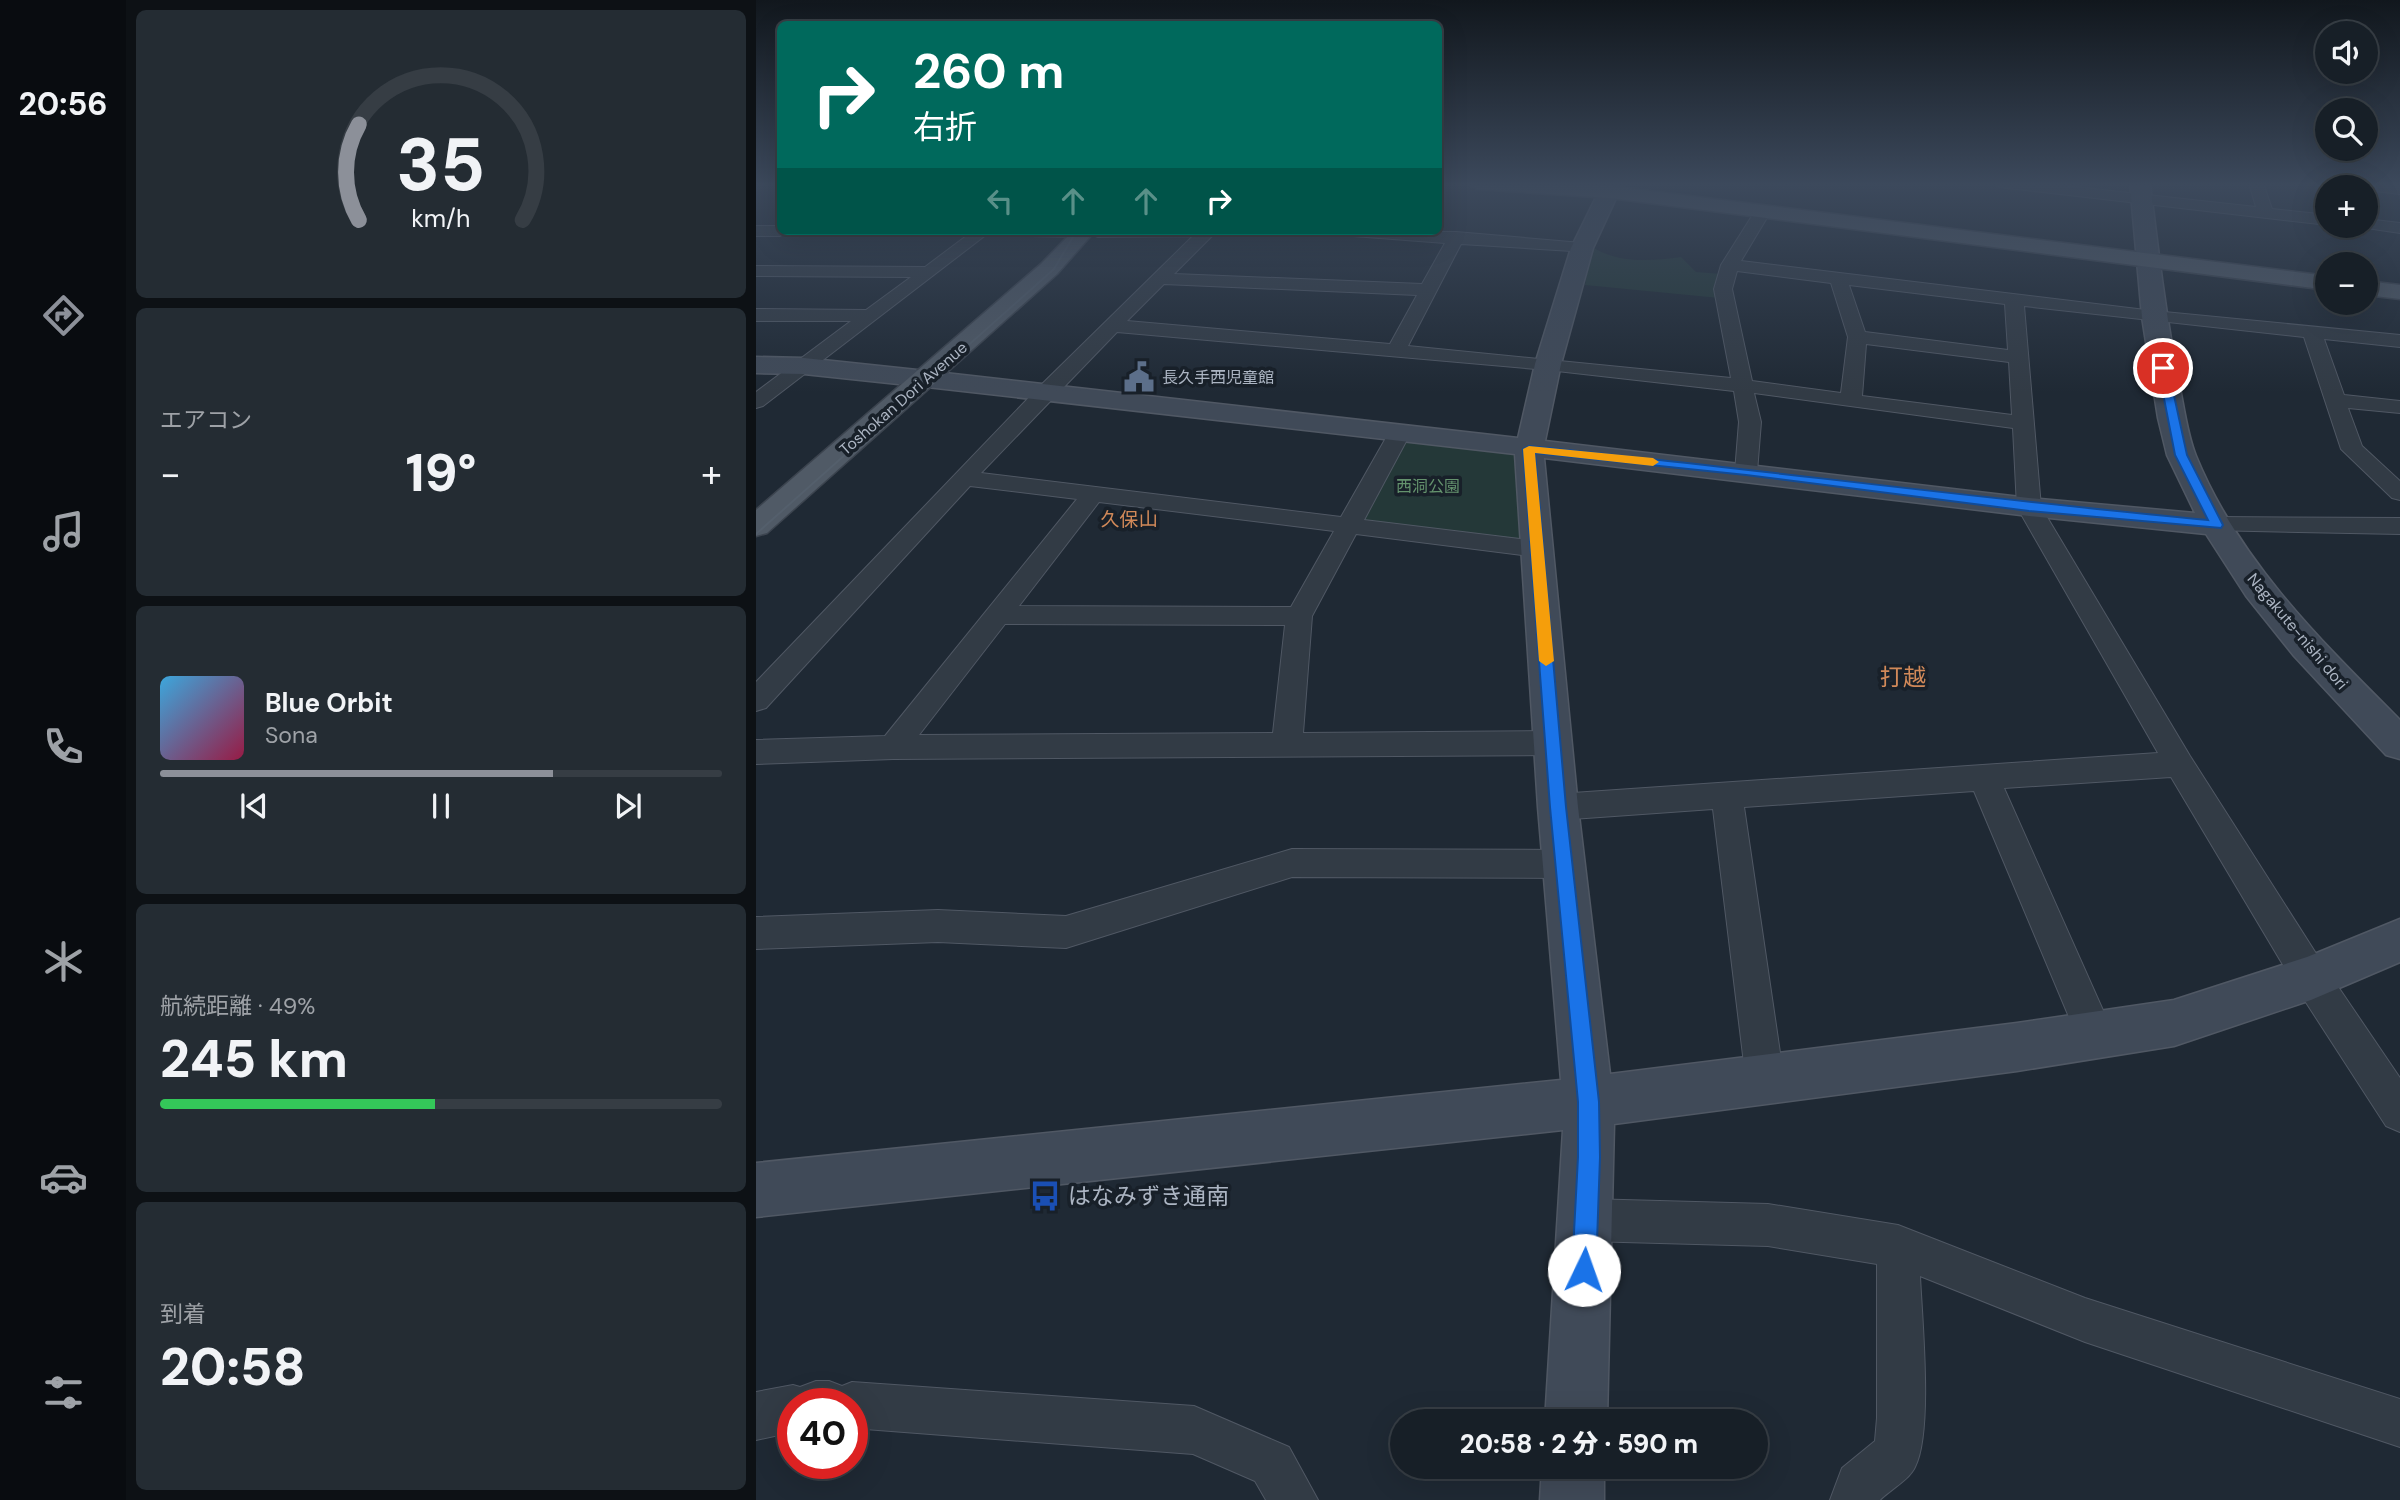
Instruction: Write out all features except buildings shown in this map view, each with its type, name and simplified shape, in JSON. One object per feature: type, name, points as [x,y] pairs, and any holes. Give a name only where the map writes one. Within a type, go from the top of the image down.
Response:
[{"type":"main road","name":"Toshokan Dori Avenue","points":[[756,526],[924,380],[1064,253]]},
{"type":"main road","name":"Toshokan Dori Avenue","points":[[1049,269],[1062,263],[1073,253]]},
{"type":"main road","points":[[2114,253],[2315,273]]},
{"type":"main road","points":[[2117,253],[2315,281]]},
{"type":"main road","points":[[2378,280],[2400,283]]},
{"type":"main road","points":[[2378,289],[2400,292]]},
{"type":"street","points":[[756,402],[952,253]]},
{"type":"street","points":[[756,700],[1045,392],[1186,253]]},
{"type":"street","points":[[1396,351],[1448,253]]},
{"type":"street","points":[[1577,1409],[1587,1220],[1588,1102],[1558,807],[1529,449],[1548,364],[1581,253]]},
{"type":"street","points":[[1737,253],[1730,265],[1723,289],[1750,422],[1746,472]]},
{"type":"street","name":"Nagakute-nishi dori","points":[[2147,253],[2154,317],[2181,455],[2216,525],[2258,588],[2306,647],[2400,744]]},
{"type":"street","points":[[1730,265],[2154,317],[2400,341]]},
{"type":"street","points":[[756,271],[925,272]]},
{"type":"street","points":[[1838,277],[1857,337],[1851,400]]},
{"type":"street","points":[[1161,279],[1428,290]]},
{"type":"street","points":[[2014,300],[2016,357],[2029,507],[2179,764],[2311,978],[2400,1112]]},
{"type":"street","points":[[756,315],[870,316]]},
{"type":"street","points":[[1115,326],[1548,364],[1744,386],[2021,423]]},
{"type":"street","points":[[2312,332],[2352,449],[2400,492]]},
{"type":"street","points":[[1857,337],[2016,357]]},
{"type":"street","points":[[756,365],[804,366],[1045,392],[2029,507],[2216,525],[2400,526]]},
{"type":"street","points":[[2336,400],[2400,407]]},
{"type":"street","points":[[1287,745],[1298,616],[1399,434]]},
{"type":"street","points":[[964,478],[1537,549]]},
{"type":"street","points":[[893,747],[1093,495]]},
{"type":"street","points":[[998,615],[1298,616]]},
{"type":"street","points":[[756,752],[893,747],[1553,743]]},
{"type":"street","points":[[1558,807],[2179,764]]},
{"type":"street","points":[[1984,778],[2095,1035]]},
{"type":"street","points":[[1727,795],[1765,1080]]},
{"type":"street","points":[[756,933],[938,926],[1066,932],[1292,863],[1565,864]]},
{"type":"street","points":[[756,1190],[1588,1102],[2174,1023],[2311,978],[2400,940]]},
{"type":"street","points":[[1587,1220],[1768,1225],[1898,1245],[2085,1320],[2400,1423]]},
{"type":"street","points":[[1855,1500],[1860,1485],[1897,1452],[1901,1418],[1898,1245]]},
{"type":"street","points":[[868,1406],[1194,1430],[1272,1464],[1293,1500]]},
{"type":"street","points":[[756,1416],[777,1411]]},
{"type":"street","points":[[1572,1500],[1573,1479]]},
{"type":"green space","points":[[1591,253],[1606,253],[1624,259],[1681,257],[1696,272],[1722,274],[1719,298],[1585,285]]},
{"type":"green space","name":"西洞公園","points":[[1400,438],[1521,453],[1529,543],[1356,524]]},
{"type":"tram line","points":[[756,534],[1054,269],[1064,253]]},
{"type":"slow traffic","points":[[1546,661],[1529,449],[1653,462]]},
{"type":"place","name":"長久手西児童館","points":[[1139,377]]},
{"type":"place","name":"はなみずき通南","points":[[1045,1196]]},
{"type":"district","name":"久保山","points":[[1129,519]]},
{"type":"district","name":"打越","points":[[1903,677]]},
{"type":"route","points":[[1584,1270],[1589,1157],[1588,1102],[1558,807],[1529,449],[1746,472],[2029,507],[2216,525],[2181,455],[2163,368]]}]
